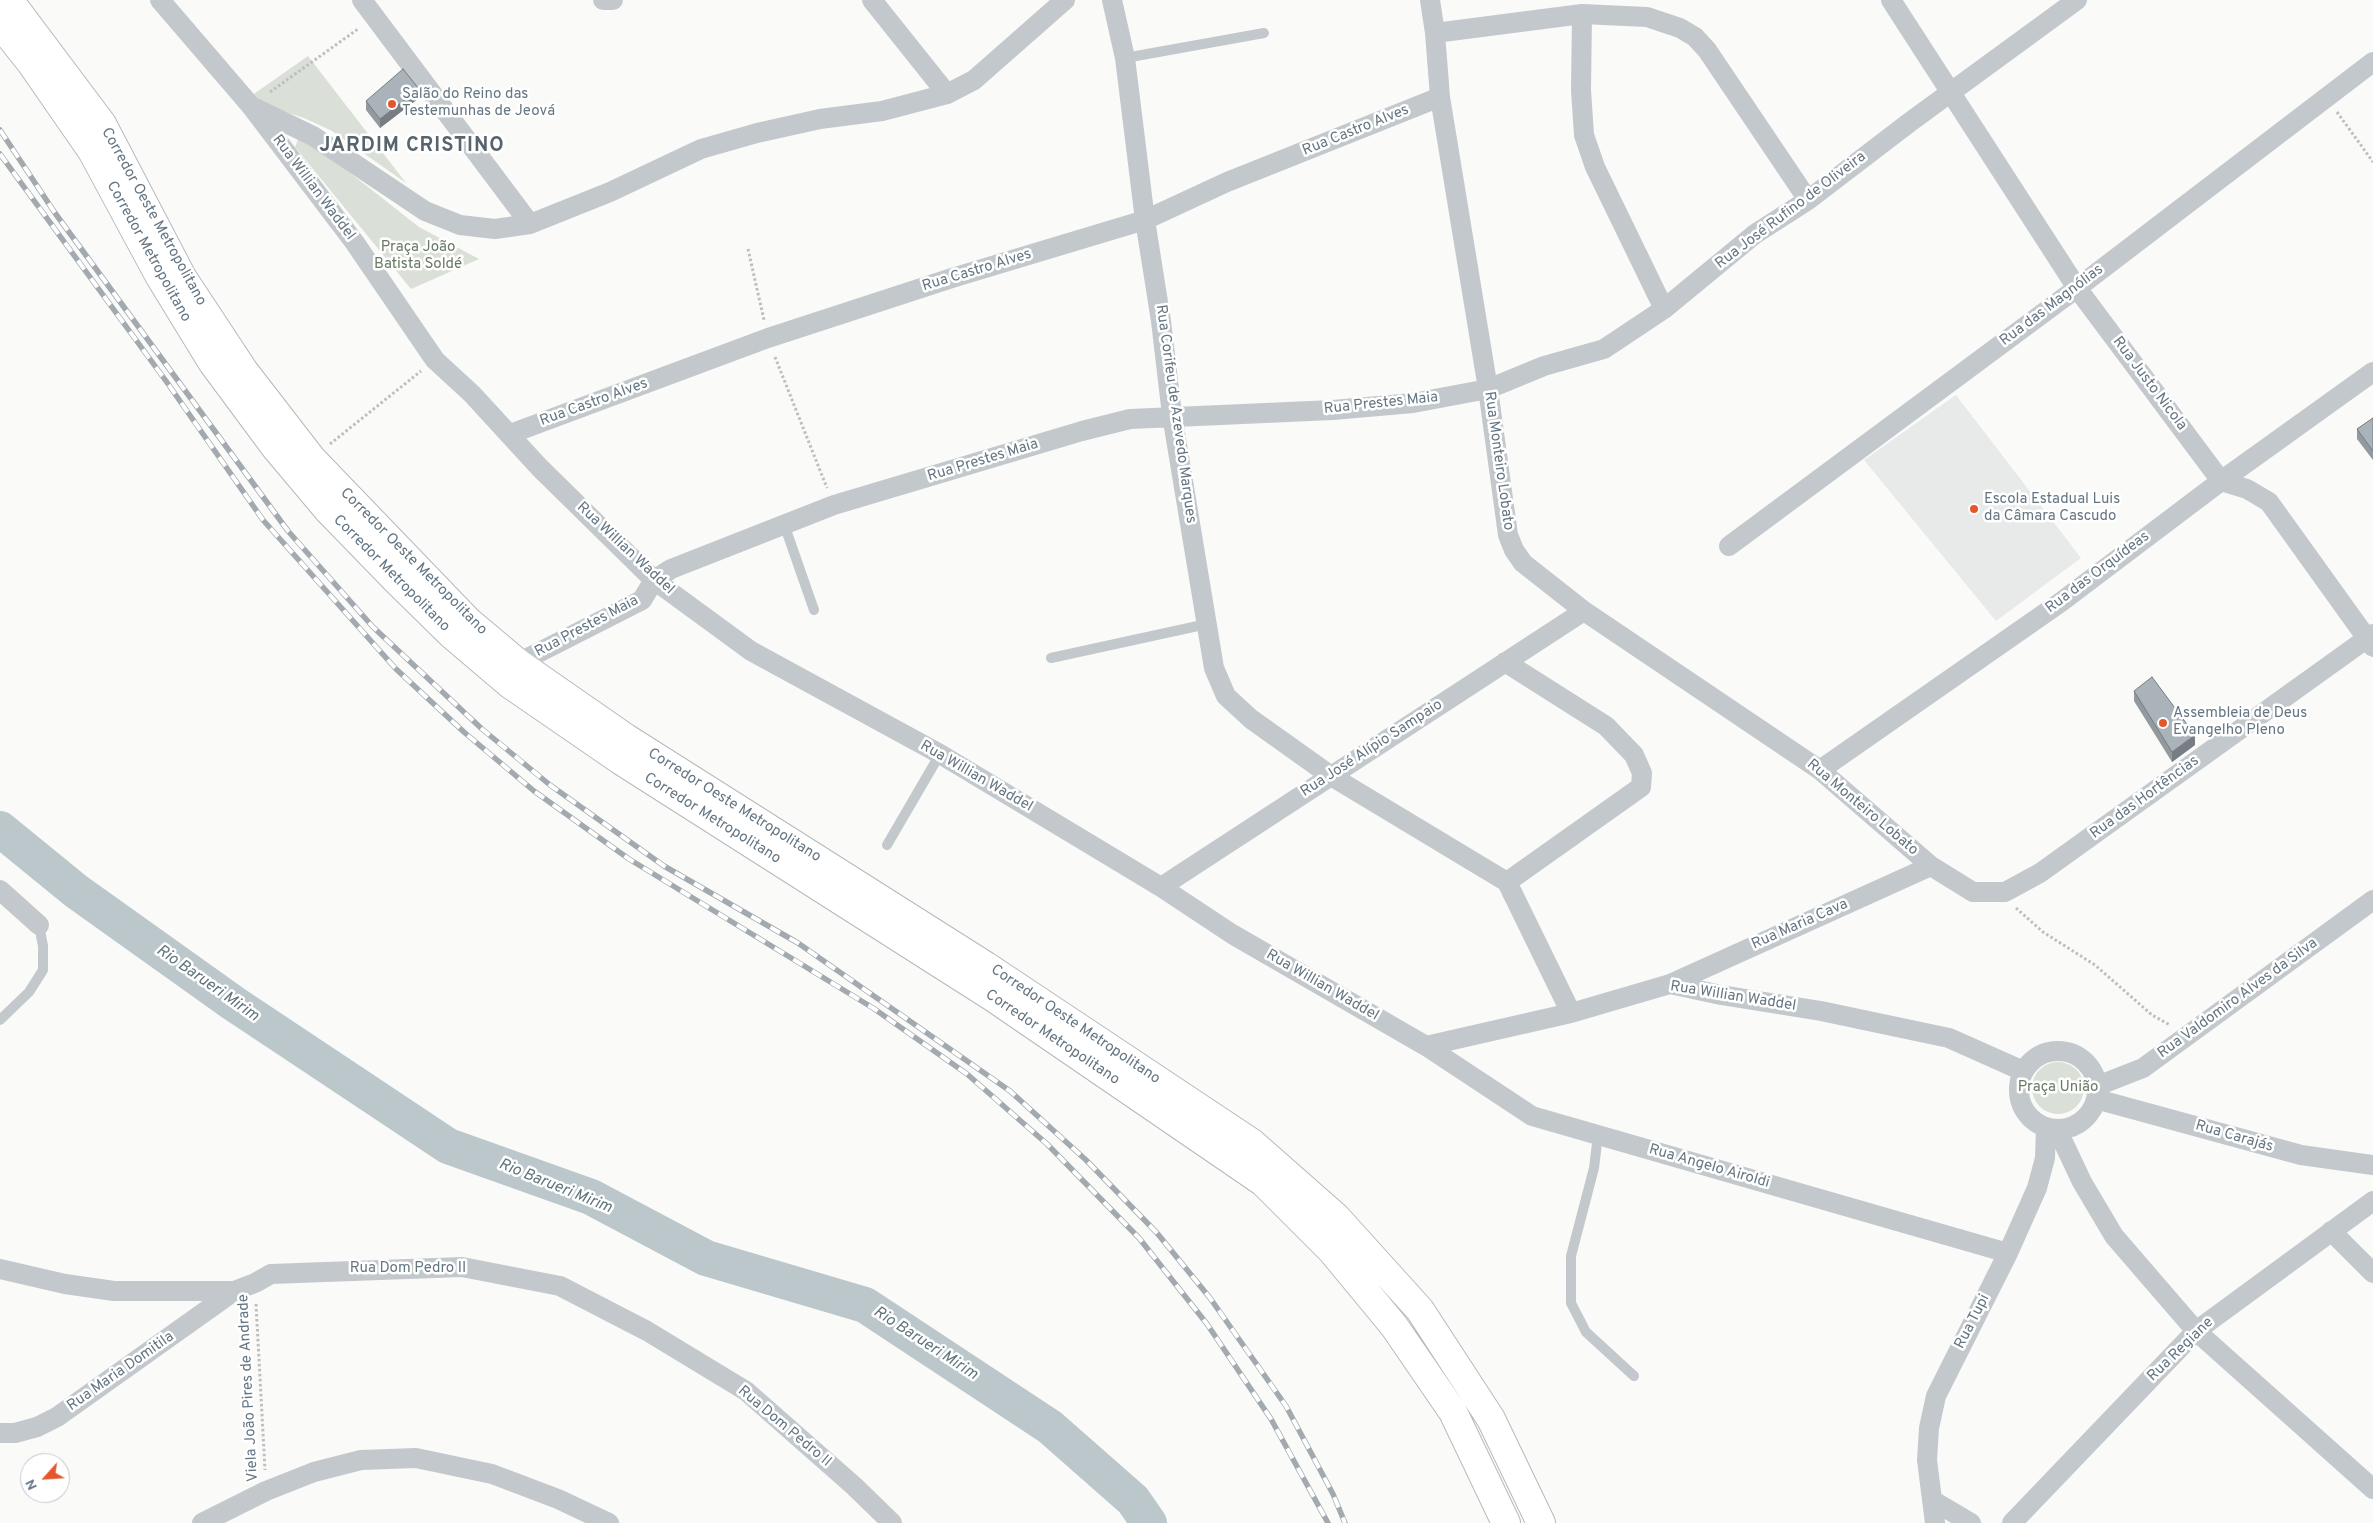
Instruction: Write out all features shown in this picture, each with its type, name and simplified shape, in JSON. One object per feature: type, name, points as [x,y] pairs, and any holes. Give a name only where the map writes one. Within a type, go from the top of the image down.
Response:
[{"type":"main road","name":"Corredor Oeste Metropolitano","points":[[9,0],[102,124],[182,277],[244,371],[312,459],[468,621],[518,663],[626,738],[977,961],[1252,1143],[1336,1217],[1420,1310],[1491,1419],[1541,1523]]},
{"type":"main road","name":"Corredor Metropolitano","points":[[0,24],[31,63],[92,152],[160,277],[212,362],[275,447],[322,503],[396,580],[451,634],[511,685],[620,760],[994,998],[1263,1182],[1332,1250],[1394,1326],[1454,1412],[1506,1523]]},
{"type":"main road","points":[[396,580],[419,592],[483,649],[496,656],[518,663]]},
{"type":"street","name":"Rua Willian Waddel","points":[[160,0],[251,106],[355,243],[435,360],[472,394],[584,512],[654,580],[751,651],[940,754],[1161,886],[1232,934],[1426,1046],[1571,1013],[1670,984],[1721,995],[1821,1011],[1949,1038],[2023,1071]]},
{"type":"street","points":[[362,0],[530,224]]},
{"type":"street","points":[[603,0],[613,0]]},
{"type":"street","points":[[872,0],[947,94]]},
{"type":"street","points":[[251,106],[313,136],[425,211],[460,225],[495,229],[530,224],[610,192],[701,148],[820,119],[882,111],[947,94],[974,80],[1065,0]]},
{"type":"street","name":"Rua Corifeu de Azevedo Marques","points":[[1112,0],[1125,58],[1145,220],[1162,321],[1172,415],[1214,668],[1226,696],[1251,719],[1331,776],[1507,882]]},
{"type":"street","name":"Rua Monteiro Lobato","points":[[1430,0],[1435,33],[1440,97],[1488,389],[1508,535],[1514,550],[1523,563],[1584,611],[1820,770],[1931,866]]},
{"type":"street","name":"Rua Justo Nicola","points":[[1891,0],[2077,288],[2221,481]]},
{"type":"street","name":"Rua José Rufino de Oliveira","points":[[1488,389],[1544,366],[1604,349],[1664,309],[1756,234],[1808,200],[1910,122],[2077,0]]},
{"type":"street","points":[[1435,33],[1582,14],[1647,17],[1680,28],[1695,37],[1707,50],[1808,200]]},
{"type":"street","points":[[1582,14],[1581,90],[1584,135],[1595,167],[1664,309]]},
{"type":"street","name":"Rua das Magnólias","points":[[1729,546],[2077,288],[2373,62]]},
{"type":"street","name":"Rua Castro Alves","points":[[510,434],[768,338],[952,278],[1145,220],[1228,182],[1440,97]]},
{"type":"street","name":"Rua das Orquídeas","points":[[1820,770],[2062,602],[2221,481],[2373,372]]},
{"type":"street","name":"Rua Prestes Maia","points":[[518,663],[642,600],[654,580],[671,569],[834,505],[1098,427],[1130,419],[1172,415],[1333,410],[1413,404],[1488,389]]},
{"type":"street","points":[[2221,481],[2247,489],[2269,502],[2371,640]]},
{"type":"street","name":"Rua José Alípio Sampaio","points":[[1161,886],[1584,611]]},
{"type":"street","name":"Rua das Hortências","points":[[1931,866],[1973,892],[2005,892],[2040,873],[2371,640]]},
{"type":"street","points":[[1506,662],[1606,726],[1634,754],[1642,772],[1641,787],[1507,882],[1571,1013]]},
{"type":"street","name":"Rua Maria Cava","points":[[1670,984],[1931,866]]},
{"type":"street","points":[[0,890],[39,925]]},
{"type":"street","name":"Rua Valdomiro Alves da Silva","points":[[2097,1092],[2143,1068],[2373,900]]},
{"type":"street","name":"Rua Angelo Airoldi","points":[[1426,1046],[1532,1116],[2008,1253]]},
{"type":"street","points":[[2053,1051],[2066,1051],[2087,1063],[2094,1074],[2097,1092],[2088,1116],[2068,1128],[2051,1128],[2027,1114],[2019,1093],[2023,1071],[2031,1061],[2041,1054],[2053,1051]]},
{"type":"street","name":"Rua Carajás","points":[[2097,1092],[2301,1155],[2373,1165]]},
{"type":"street","points":[[2051,1128],[2092,1202],[2114,1236],[2196,1331],[2373,1489]]},
{"type":"street","name":"Rua Tupi","points":[[1935,1523],[1927,1460],[1929,1428],[1936,1396],[2008,1253],[2037,1188],[2051,1128]]},
{"type":"street","name":"Rua Regiane","points":[[2012,1523],[2196,1331],[2373,1202]]},
{"type":"street","points":[[2331,1231],[2373,1273]]},
{"type":"street","name":"Rua Dom Pedro II","points":[[0,1269],[65,1284],[114,1291],[234,1291],[271,1274],[462,1267],[560,1286],[647,1331],[746,1391],[854,1486],[892,1523]]},
{"type":"street","name":"Rua Maria Domitila","points":[[0,1433],[15,1433],[37,1427],[57,1417],[234,1291]]},
{"type":"street","points":[[202,1523],[266,1491],[314,1472],[361,1460],[416,1458],[492,1474],[558,1499],[609,1523]]},
{"type":"street","points":[[1932,1500],[1971,1523]]},
{"type":"lane","points":[[1125,58],[1264,33]]},
{"type":"lane","points":[[784,524],[814,610]]},
{"type":"lane","points":[[1051,658],[1207,624]]},
{"type":"lane","points":[[887,845],[940,754]]},
{"type":"lane","points":[[0,1020],[29,992],[43,970],[43,946],[39,925]]},
{"type":"lane","points":[[1598,1135],[1594,1168],[1571,1256],[1571,1303],[1586,1332],[1634,1376]]},
{"type":"path","points":[[251,106],[375,16]]},
{"type":"path","points":[[2326,97],[2373,162]]},
{"type":"path","points":[[748,249],[768,338],[834,505]]},
{"type":"path","points":[[312,459],[435,360]]},
{"type":"path","points":[[2005,892],[2010,903],[2042,932],[2095,965],[2152,1014],[2188,1034]]},
{"type":"path","name":"Viela João Pires de Andrade","points":[[255,1283],[266,1491]]},
{"type":"shaded area","name":"Escola Estadual Luis da Câmara Cascudo","points":[[1956,395],[2081,558],[1996,621],[1864,460]]},
{"type":"green space","points":[[308,56],[406,183],[332,131],[304,118],[266,106],[251,96]]},
{"type":"green space","name":"Praça João Batista Soldé","points":[[298,139],[307,139],[419,227],[479,259],[411,289],[295,147]]},
{"type":"green space","name":"Praça União","points":[[2053,1062],[2063,1062],[2077,1069],[2084,1083],[2084,1093],[2077,1107],[2063,1114],[2053,1114],[2043,1110],[2036,1103],[2032,1093],[2032,1083],[2036,1073],[2043,1066]]},
{"type":"building","name":"Salão do Reino das Testemunhas de Jeová","points":[[403,69],[419,89],[380,119],[366,101]]},
{"type":"building","points":[[2373,418],[2373,451],[2357,429]]},
{"type":"building","name":"Assembleia de Deus Evangelho Pleno","points":[[2152,677],[2195,735],[2172,752],[2134,691]]},
{"type":"waterway","name":"Rio Barueri Mirim","points":[[0,829],[76,891],[233,1003],[448,1146],[591,1197],[706,1258],[865,1305],[1050,1427],[1133,1500],[1149,1523]]},
{"type":"railway","points":[[0,130],[55,213],[288,531],[373,627],[482,729],[550,785],[664,866],[798,943],[1010,1091],[1086,1160],[1157,1233],[1210,1298],[1286,1406],[1333,1494],[1345,1523]]},
{"type":"railway","points":[[0,154],[166,381],[263,520],[396,669],[465,733],[534,791],[629,859],[873,1008],[967,1074],[1047,1144],[1139,1238],[1207,1324],[1271,1419],[1328,1523]]},
{"type":"place","name":"Salão do Reino das Testemunhas de Jeová","points":[[392,104]]},
{"type":"place","name":"Escola Estadual Luis da Câmara Cascudo","points":[[1974,509]]},
{"type":"place","name":"Assembleia de Deus Evangelho Pleno","points":[[2163,723]]},
{"type":"district","name":"JARDIM CRISTINO","points":[[412,147]]}]
